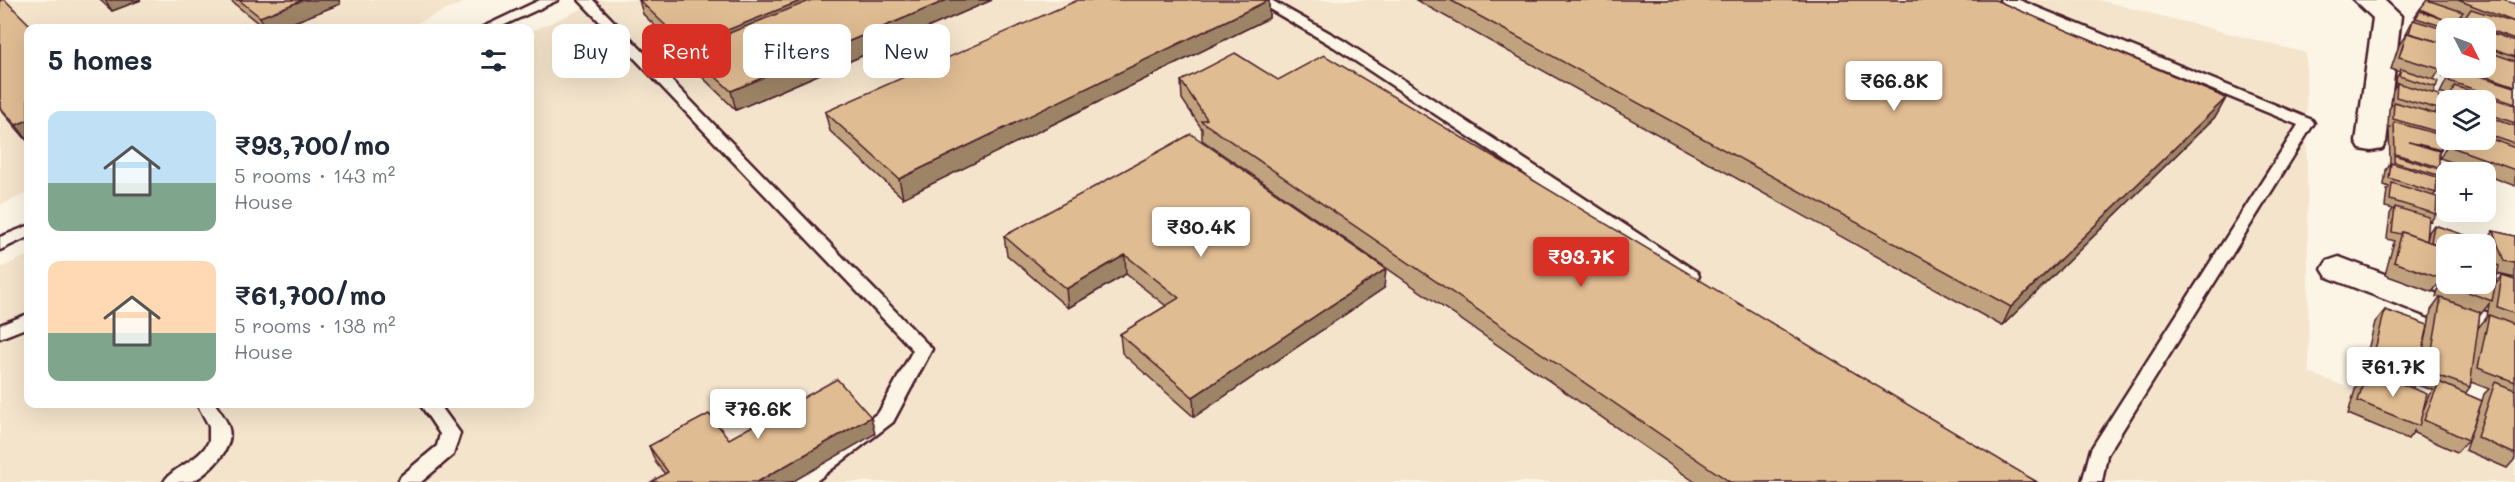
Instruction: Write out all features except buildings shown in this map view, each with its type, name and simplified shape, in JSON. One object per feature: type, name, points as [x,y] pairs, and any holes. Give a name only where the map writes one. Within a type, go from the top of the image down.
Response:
[{"type":"street","points":[[2367,0],[2387,16],[2371,142]]},
{"type":"street","points":[[2339,269],[2515,337]]},
{"type":"lane","points":[[497,24],[551,0]]},
{"type":"lane","points":[[585,0],[923,349],[886,417],[801,482]]},
{"type":"lane","points":[[1262,0],[1340,44],[1707,287]]},
{"type":"lane","points":[[2007,0],[2307,123],[2098,454],[2092,482]]},
{"type":"lane","points":[[0,243],[24,233]]},
{"type":"lane","points":[[0,332],[24,322]]},
{"type":"lane","points":[[174,482],[204,462],[219,445],[220,431],[208,408]]},
{"type":"lane","points":[[408,482],[446,450],[450,433],[432,408]]},
{"type":"shaded area","points":[[0,0],[470,0],[414,24],[24,24],[24,195],[0,205]]},
{"type":"shaded area","points":[[601,0],[2099,0],[2306,53],[2309,373],[2515,448],[2515,482],[0,482],[0,268],[24,257],[24,408],[534,408],[534,30]]}]
